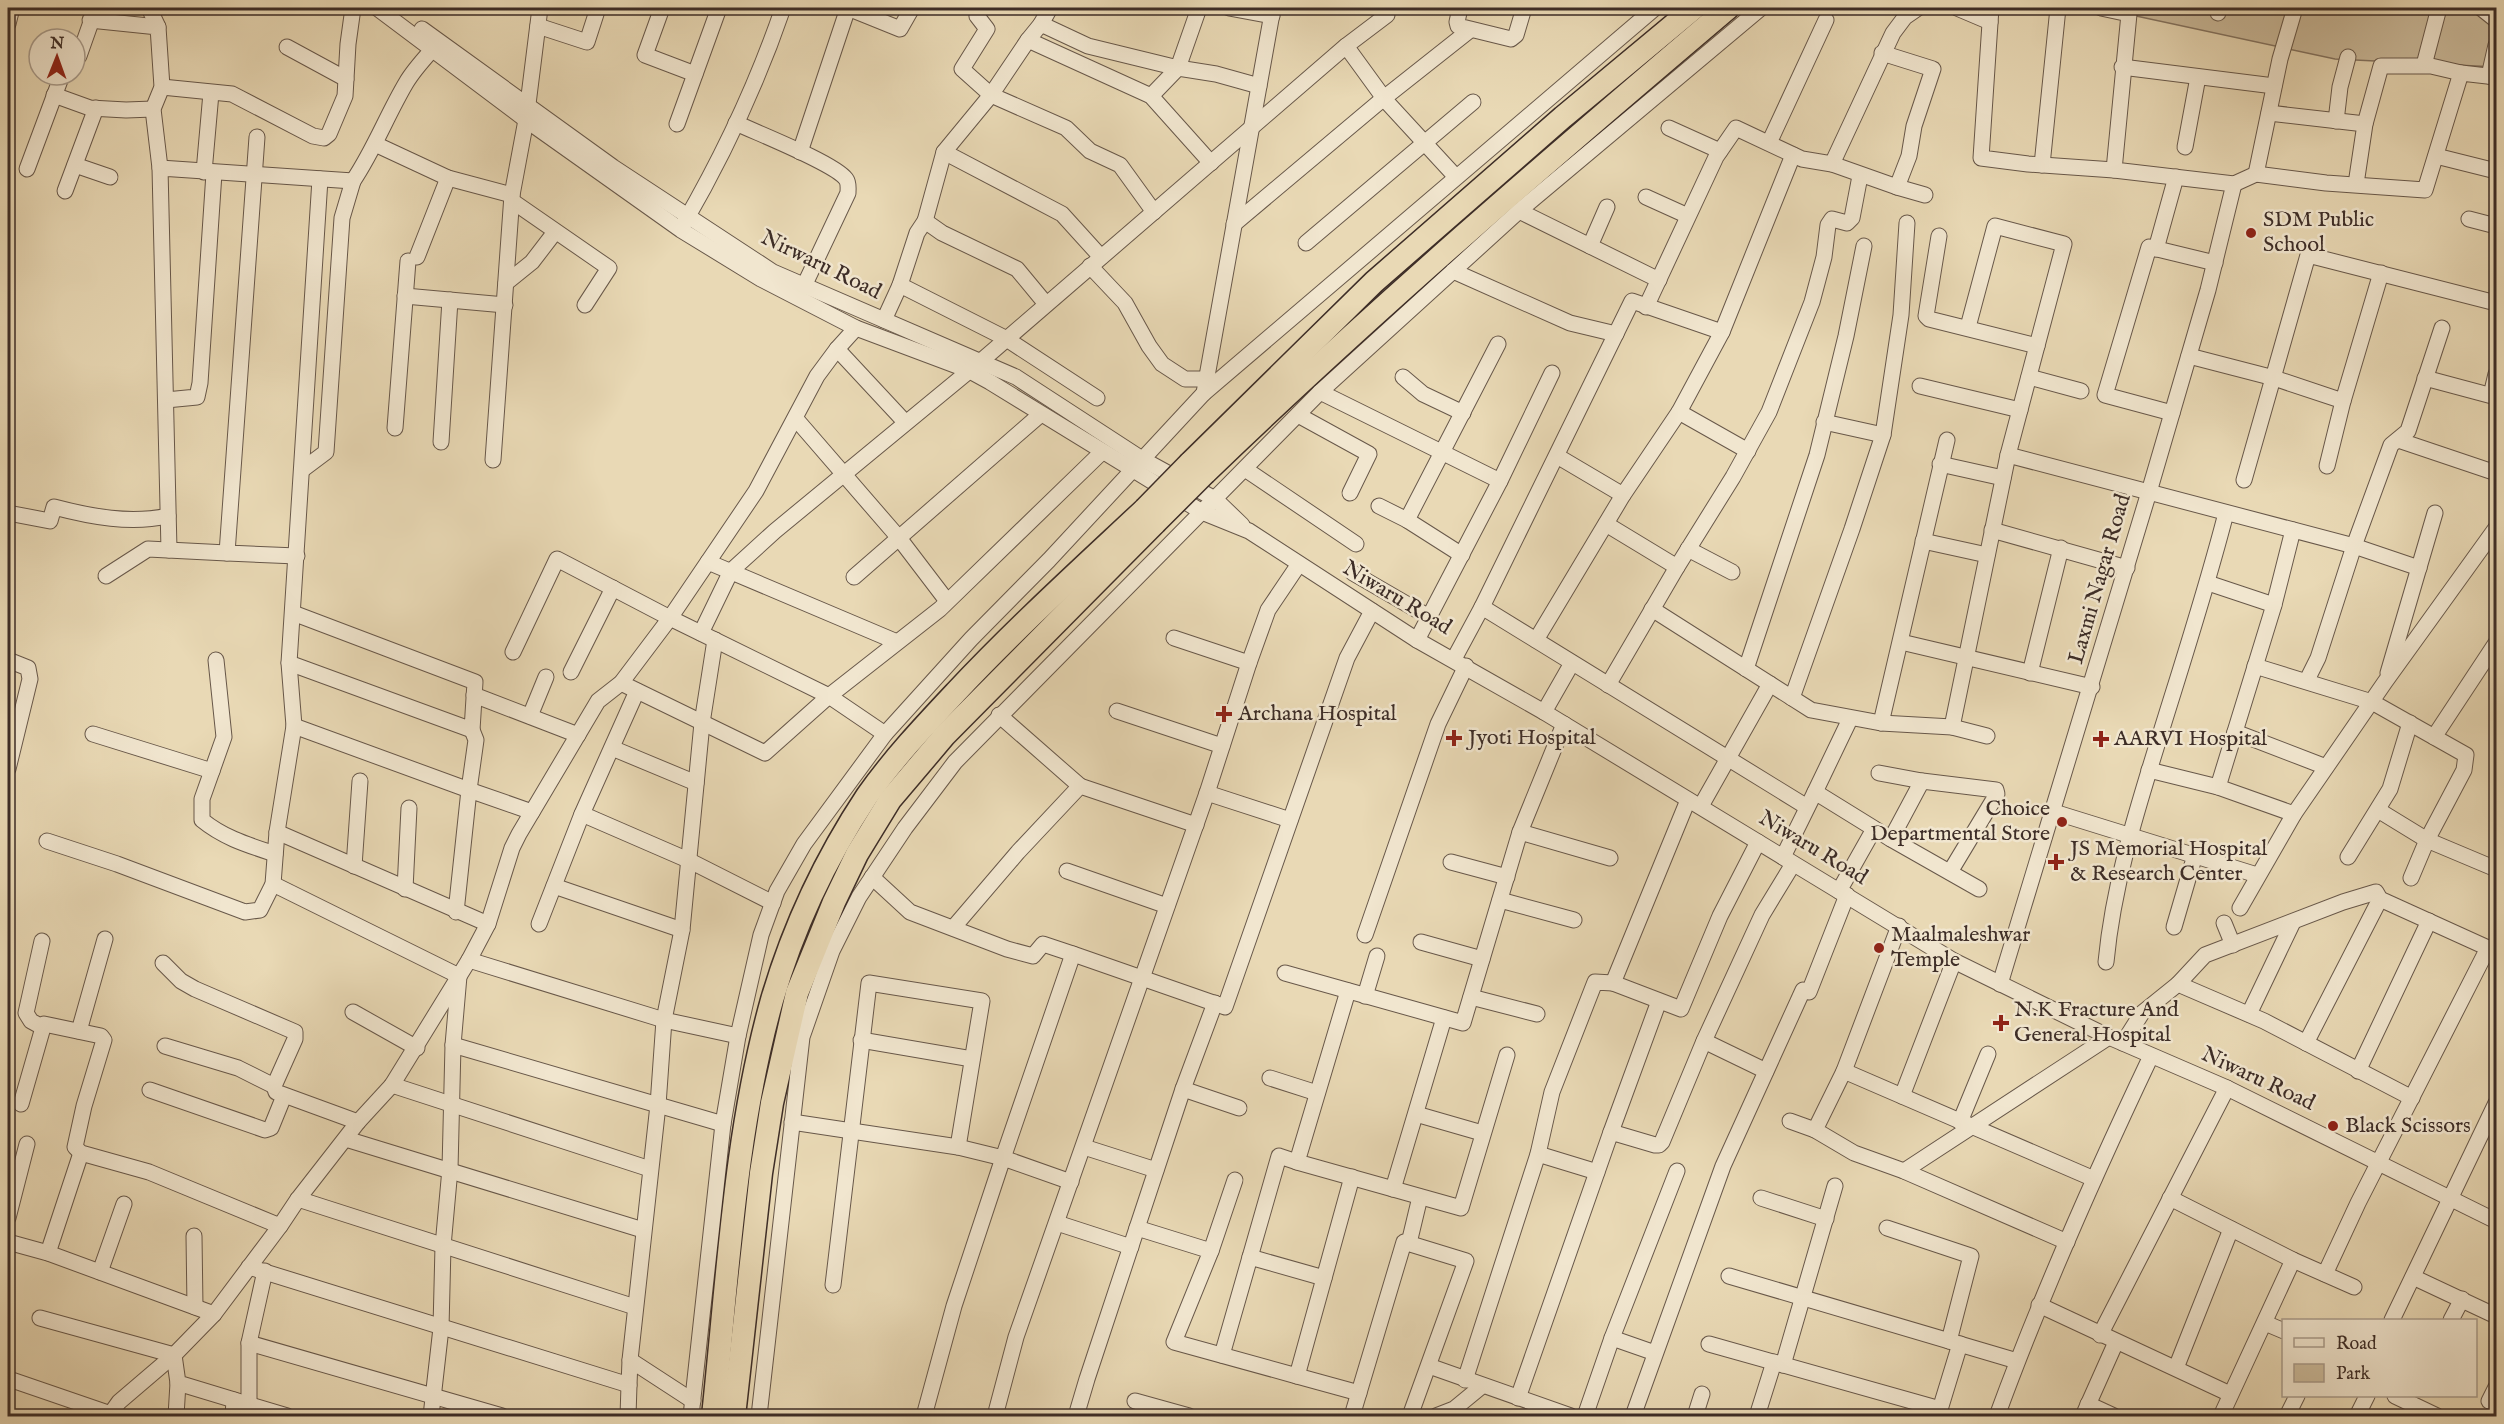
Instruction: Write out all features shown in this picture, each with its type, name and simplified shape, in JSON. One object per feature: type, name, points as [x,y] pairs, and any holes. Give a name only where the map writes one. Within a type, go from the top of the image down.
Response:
[{"type":"highway","points":[[734,1416],[761,1173],[772,1103],[797,993],[834,902],[857,855],[890,800],[924,759],[1045,632],[1150,516],[1374,282],[1563,117],[1694,8]]},
{"type":"highway","points":[[1197,468],[1331,353],[1497,204],[1728,8]]},
{"type":"highway","points":[[713,1416],[738,1172],[751,1097],[772,1000],[809,900],[839,841],[869,794],[909,743],[1008,638],[1150,516]]},
{"type":"street","points":[[8,24],[12,8]]},
{"type":"street","points":[[149,8],[158,27],[162,87],[153,109],[160,168],[169,550]]},
{"type":"street","points":[[162,87],[232,94],[313,136],[324,138],[329,134],[345,96],[353,8]]},
{"type":"street","name":"Nirwaru Road","points":[[377,8],[432,50],[526,112],[762,279],[856,328],[1016,377],[1137,464]]},
{"type":"street","name":"Nirwaru Road","points":[[391,8],[526,112]]},
{"type":"street","points":[[493,460],[512,198],[540,8]]},
{"type":"street","points":[[538,26],[587,42],[598,8]]},
{"type":"street","points":[[662,8],[645,55],[695,74]]},
{"type":"street","points":[[677,124],[719,8]]},
{"type":"street","points":[[684,224],[720,158],[764,61],[783,8]]},
{"type":"street","points":[[800,152],[848,8],[900,29],[912,8]]},
{"type":"street","points":[[980,8],[977,16],[987,29],[962,69],[991,95],[1066,128],[1090,151],[1120,165],[1154,212]]},
{"type":"street","points":[[884,321],[900,285],[917,233],[925,221],[944,152],[991,95],[1050,8]]},
{"type":"street","points":[[1151,96],[1178,68],[1199,8]]},
{"type":"street","points":[[1205,386],[1272,12],[1229,8]]},
{"type":"street","points":[[1460,8],[1457,24],[1470,30],[1514,38],[1524,8]]},
{"type":"street","points":[[691,1416],[723,1124],[738,1036],[761,935],[773,903],[804,844],[885,734],[971,639],[1049,560],[1205,386],[1655,8]]},
{"type":"street","points":[[759,1416],[802,1037],[832,951],[859,897],[905,828],[955,762],[999,715],[1320,392],[1519,211],[1761,8]]},
{"type":"street","points":[[1832,164],[1893,33],[1905,17],[1918,8]]},
{"type":"street","points":[[1957,8],[1991,15],[1981,158],[2234,184],[2256,174],[2425,190],[2461,73]]},
{"type":"street","points":[[2042,165],[2058,8]]},
{"type":"street","points":[[2101,8],[2129,15],[2122,67],[2114,170]]},
{"type":"street","points":[[2256,174],[2274,86],[2295,8]]},
{"type":"street","points":[[2424,65],[2439,8]]},
{"type":"street","points":[[2481,8],[2496,20]]},
{"type":"street","points":[[87,32],[93,14],[158,27]]},
{"type":"street","points":[[628,1416],[630,1360],[658,1105],[664,1020],[682,930],[708,636],[731,571],[1096,262],[1346,46],[1387,15]]},
{"type":"street","points":[[1769,143],[1826,20]]},
{"type":"street","points":[[1041,24],[1088,46],[1178,68],[1216,74],[1259,86]]},
{"type":"street","points":[[1234,224],[1384,98],[1470,30]]},
{"type":"street","points":[[1028,40],[1151,96],[1211,163]]},
{"type":"street","points":[[2356,184],[2365,124],[2381,66],[2424,65],[2461,73],[2493,76],[2496,45]]},
{"type":"street","points":[[1346,46],[1384,98],[1456,177]]},
{"type":"street","points":[[287,47],[346,79]]},
{"type":"street","points":[[302,470],[326,452],[342,218],[353,181],[375,144],[407,80],[432,50]]},
{"type":"street","points":[[1882,53],[1933,69],[1914,126],[1909,156],[1897,188]]},
{"type":"street","points":[[2336,121],[2340,87],[2348,57]]},
{"type":"street","points":[[2122,67],[2274,86]]},
{"type":"street","points":[[2185,147],[2198,77]]},
{"type":"street","points":[[27,169],[57,87]]},
{"type":"street","points":[[166,400],[197,397],[200,383],[211,93]]},
{"type":"street","points":[[54,96],[96,108],[153,109]]},
{"type":"street","points":[[1306,243],[1473,102]]},
{"type":"street","points":[[65,191],[96,108]]},
{"type":"street","points":[[2269,113],[2365,124]]},
{"type":"street","points":[[736,123],[840,173],[848,183],[848,193],[804,286]]},
{"type":"street","points":[[1669,128],[1720,151]]},
{"type":"street","points":[[1646,307],[1720,151],[1736,128],[1802,159],[1832,164],[1860,176],[1925,195]]},
{"type":"street","points":[[227,553],[256,176],[257,137]]},
{"type":"street","points":[[375,144],[448,178],[512,198],[555,232],[609,268],[585,305]]},
{"type":"street","points":[[944,152],[1062,214],[1125,303],[1162,364],[1185,379],[1205,386]]},
{"type":"street","points":[[1536,640],[1623,495],[1679,412],[1722,332],[1793,155]]},
{"type":"street","points":[[2436,156],[2496,171]]},
{"type":"street","points":[[75,165],[110,177]]},
{"type":"street","points":[[160,168],[353,181]]},
{"type":"street","points":[[1608,685],[1769,412],[1812,302],[1824,257],[1828,225],[1832,219],[1847,223],[1852,218],[1860,176]]},
{"type":"street","points":[[2156,249],[2176,177]]},
{"type":"street","points":[[395,429],[405,296],[412,259],[448,178]]},
{"type":"street","points":[[47,841],[117,864],[244,912],[260,910],[273,884],[277,832],[294,726],[289,663],[320,179]]},
{"type":"street","name":"Laxmi Nagar Road","points":[[2000,984],[2127,568],[2215,263],[2234,184]]},
{"type":"street","points":[[1646,197],[1689,216]]},
{"type":"street","points":[[1590,246],[1606,207]]},
{"type":"street","points":[[1519,211],[1659,279]]},
{"type":"street","points":[[2469,219],[2496,226]]},
{"type":"street","points":[[925,221],[942,233],[1017,270],[1046,304]]},
{"type":"street","points":[[1792,698],[1883,435],[1901,315],[1907,223]]},
{"type":"street","name":"Nirwaru Road","points":[[684,224],[772,272],[884,321],[974,366],[1041,414],[1102,452],[1137,464],[1215,499],[1249,531]]},
{"type":"street","points":[[1952,727],[2008,455],[2064,244],[1995,226],[1968,327]]},
{"type":"street","points":[[506,283],[532,262],[555,232]]},
{"type":"street","points":[[1939,236],[1926,316],[1929,319],[2037,346]]},
{"type":"street","points":[[1746,669],[1817,455],[1846,336],[1864,246]]},
{"type":"street","points":[[2172,413],[2105,395],[2149,247],[2215,263]]},
{"type":"street","points":[[2244,480],[2308,255],[2496,303]]},
{"type":"street","points":[[1453,271],[1570,322],[1616,334]]},
{"type":"street","points":[[2327,466],[2343,401],[2381,273]]},
{"type":"street","points":[[900,285],[1005,339],[1097,398]]},
{"type":"street","points":[[405,296],[505,305]]},
{"type":"street","points":[[441,442],[450,300]]},
{"type":"street","points":[[1365,935],[1460,662],[1482,607],[1632,301],[1722,332]]},
{"type":"street","points":[[9,1379],[110,1415],[119,1402],[174,1355],[214,1314],[298,1199],[358,1122],[392,1085],[417,1048],[488,924],[512,848],[598,701],[621,683],[670,618],[756,491],[817,376],[856,328]]},
{"type":"street","points":[[2307,680],[2318,658],[2354,546],[2391,445],[2408,431],[2442,328]]},
{"type":"street","points":[[1407,520],[1498,344]]},
{"type":"street","points":[[837,349],[905,422]]},
{"type":"street","points":[[2189,356],[2274,378],[2343,401]]},
{"type":"street","points":[[308,370],[331,381]]},
{"type":"street","points":[[1417,640],[1500,481],[1552,373]]},
{"type":"street","points":[[2425,378],[2494,396],[2496,374]]},
{"type":"street","points":[[1403,377],[1423,394],[1462,413]]},
{"type":"street","points":[[2029,377],[2081,391]]},
{"type":"street","points":[[1920,386],[2020,410]]},
{"type":"street","points":[[1320,392],[1500,481]]},
{"type":"street","points":[[1679,412],[1748,451]]},
{"type":"street","points":[[854,577],[1041,414]]},
{"type":"street","points":[[1298,414],[1369,454],[1350,493]]},
{"type":"street","points":[[796,419],[899,538],[947,602]]},
{"type":"street","points":[[1824,422],[1883,435]]},
{"type":"street","points":[[1881,723],[1947,440]]},
{"type":"street","points":[[2398,440],[2496,473]]},
{"type":"street","points":[[621,683],[765,753],[829,696],[947,602],[1102,452]]},
{"type":"street","points":[[2008,455],[2354,546],[2419,568]]},
{"type":"street","points":[[1557,456],[1623,495]]},
{"type":"street","name":"Niwaru Road","points":[[1137,464],[1202,512],[1249,531],[1417,640],[1460,662],[1544,712],[1954,961],[2116,1040],[2227,1088],[2496,1221]]},
{"type":"street","points":[[1940,464],[2003,478]]},
{"type":"street","points":[[1245,469],[1356,544]]},
{"type":"street","points":[[1379,506],[1407,520],[1462,555]]},
{"type":"street","points":[[8,513],[50,521],[54,507],[93,517],[147,520],[168,516]]},
{"type":"street","points":[[2106,962],[2109,925],[2129,835],[2208,583],[2226,513]]},
{"type":"street","points":[[2385,682],[2435,513]]},
{"type":"street","points":[[147,520],[148,549]]},
{"type":"street","points":[[1606,524],[1677,567]]},
{"type":"street","points":[[2240,908],[2257,875],[2326,766],[2496,528]]},
{"type":"street","points":[[1992,530],[2127,568]]},
{"type":"street","points":[[2218,787],[2274,606],[2294,530]]},
{"type":"street","points":[[1923,541],[1987,555]]},
{"type":"street","points":[[2030,673],[2061,548]]},
{"type":"street","points":[[106,576],[148,549],[297,556]]},
{"type":"street","points":[[1688,549],[1732,572]]},
{"type":"street","points":[[513,652],[557,559],[670,618],[829,696],[885,734]]},
{"type":"street","points":[[708,562],[897,642]]},
{"type":"street","points":[[995,1416],[1016,1337],[1196,825],[1249,663],[1268,610],[1299,564]]},
{"type":"street","points":[[1353,573],[1429,617]]},
{"type":"street","points":[[2208,583],[2274,606]]},
{"type":"street","points":[[571,672],[613,588]]},
{"type":"street","points":[[1482,607],[1807,807]]},
{"type":"street","points":[[1652,609],[1811,710],[1881,723],[1952,727],[1988,736]]},
{"type":"street","points":[[872,878],[910,912],[953,928],[1033,956],[1043,944],[1225,1007],[1347,658],[1372,611]]},
{"type":"street","points":[[293,613],[475,682],[472,730],[476,740],[456,912]]},
{"type":"street","points":[[1174,638],[1249,663]]},
{"type":"street","points":[[1901,642],[2092,687]]},
{"type":"street","points":[[2434,737],[2496,643]]},
{"type":"street","points":[[8,660],[23,664],[28,668],[30,679],[8,769]]},
{"type":"street","points":[[216,660],[224,737],[202,799],[202,820],[230,839],[275,854]]},
{"type":"street","points":[[289,663],[472,730]]},
{"type":"street","points":[[1544,712],[1572,663]]},
{"type":"street","points":[[2255,666],[2307,680],[2372,702],[2466,755],[2466,766],[2410,878]]},
{"type":"street","points":[[530,716],[546,677]]},
{"type":"street","points":[[1613,983],[1694,803],[1726,759],[1770,684]]},
{"type":"street","points":[[539,924],[582,814],[638,691]]},
{"type":"street","points":[[474,695],[578,735]]},
{"type":"street","points":[[1118,711],[1222,746]]},
{"type":"street","points":[[999,715],[1080,786],[1196,825]]},
{"type":"street","points":[[1611,1132],[1659,1145],[1704,1041],[1788,861],[1807,807],[1850,718]]},
{"type":"street","points":[[2348,857],[2390,789],[2410,723]]},
{"type":"street","points":[[1285,972],[1463,1023],[1520,832],[1564,724]]},
{"type":"street","points":[[294,726],[532,812]]},
{"type":"street","points":[[2235,732],[2326,766]]},
{"type":"street","points":[[93,734],[212,771]]},
{"type":"street","points":[[612,747],[696,783]]},
{"type":"street","points":[[2149,770],[2218,787],[2294,814]]},
{"type":"street","points":[[1879,773],[1996,790],[1997,794],[1950,872]]},
{"type":"street","points":[[354,866],[360,781]]},
{"type":"street","points":[[1891,839],[1922,781]]},
{"type":"street","points":[[953,928],[1018,852],[1080,786]]},
{"type":"street","points":[[1815,792],[1874,829],[1979,889]]},
{"type":"street","points":[[1207,793],[1290,820]]},
{"type":"street","points":[[405,889],[409,808]]},
{"type":"street","points":[[2378,810],[2427,840],[2496,869]]},
{"type":"street","points":[[2054,812],[2257,875]]},
{"type":"street","points":[[582,814],[688,860],[773,903]]},
{"type":"street","points":[[1633,1416],[1723,1166],[1803,990],[1809,992],[1843,893],[1874,829]]},
{"type":"street","points":[[277,832],[488,924]]},
{"type":"street","points":[[1520,832],[1610,858]]},
{"type":"street","points":[[1465,1380],[1538,1154],[1552,1092],[1595,982],[1613,983],[1681,1010],[1720,916],[1758,842]]},
{"type":"street","points":[[2174,927],[2195,855]]},
{"type":"street","points":[[1451,862],[1507,877]]},
{"type":"street","points":[[1067,871],[1167,906]]},
{"type":"street","points":[[273,884],[459,976]]},
{"type":"street","points":[[554,886],[682,930]]},
{"type":"street","points":[[1904,1171],[1966,1125],[2116,1040],[2142,1013],[2178,984],[2205,955],[2343,902],[2376,892],[2380,899],[2488,948],[2325,1274]]},
{"type":"street","points":[[2306,1043],[2380,899]]},
{"type":"street","points":[[1500,900],[1574,921]]},
{"type":"street","points":[[2358,1071],[2429,921]]},
{"type":"street","points":[[2249,1014],[2293,922]]},
{"type":"street","points":[[2224,923],[2233,945]]},
{"type":"street","points":[[1815,1130],[1844,1071],[1899,926]]},
{"type":"street","points":[[79,1030],[105,939]]},
{"type":"street","points":[[42,941],[26,1013],[31,1021],[42,1027]]},
{"type":"street","points":[[1422,942],[1482,959]]},
{"type":"street","points":[[924,1416],[954,1306],[1073,954]]},
{"type":"street","points":[[1365,996],[1377,956]]},
{"type":"street","points":[[469,960],[664,1020],[738,1036]]},
{"type":"street","points":[[1902,1096],[1954,961]]},
{"type":"street","points":[[150,1090],[265,1130],[271,1128],[279,1091],[295,1039],[295,1032],[181,981],[163,963]]},
{"type":"street","points":[[431,1416],[441,1328],[443,1246],[450,1169],[453,1045],[459,976]]},
{"type":"street","points":[[833,1285],[869,983],[982,1001],[958,1147]]},
{"type":"street","points":[[2178,984],[2249,1014],[2412,1098]]},
{"type":"street","points":[[1297,1161],[1348,991]]},
{"type":"street","points":[[1471,997],[1537,1014]]},
{"type":"street","points":[[1518,1398],[1611,1127],[1659,1001]]},
{"type":"street","points":[[1076,1416],[1156,1170],[1215,1003]]},
{"type":"street","points":[[353,1012],[417,1048]]},
{"type":"street","points":[[1393,1189],[1444,1018]]},
{"type":"street","points":[[21,1104],[42,1027],[46,1023],[101,1036],[104,1040],[75,1147],[81,1153],[149,1172],[280,1226]]},
{"type":"street","points":[[861,1040],[972,1059]]},
{"type":"street","points":[[1704,1041],[1766,1071]]},
{"type":"street","points":[[453,1045],[723,1124]]},
{"type":"street","points":[[165,1046],[238,1068],[279,1091],[358,1122]]},
{"type":"street","points":[[1966,1125],[1988,1054]]},
{"type":"street","points":[[1222,1355],[1279,1156],[1467,1210],[1482,1134],[1507,1055]]},
{"type":"street","points":[[1997,1416],[2039,1305],[2151,1056]]},
{"type":"street","points":[[1844,1071],[2094,1179]]},
{"type":"street","points":[[1270,1078],[1317,1093]]},
{"type":"street","points":[[392,1085],[650,1169]]},
{"type":"street","points":[[2100,1335],[2227,1088]]},
{"type":"street","points":[[1184,1089],[1239,1108]]},
{"type":"street","points":[[2392,1319],[2496,1103]]},
{"type":"street","points":[[1416,1114],[1482,1134]]},
{"type":"street","points":[[1790,1121],[1815,1130],[1854,1153],[1904,1171],[2067,1242]]},
{"type":"street","points":[[792,1122],[958,1147],[1003,1158],[1071,1182]]},
{"type":"street","points":[[346,1139],[643,1230]]},
{"type":"street","points":[[8,1218],[27,1144]]},
{"type":"street","points":[[1084,1147],[1156,1170]]},
{"type":"street","points":[[48,1253],[81,1153]]},
{"type":"street","points":[[1538,1154],[1597,1172]]},
{"type":"street","points":[[1585,1416],[1612,1338],[1677,1171]]},
{"type":"street","points":[[1297,1376],[1352,1177]]},
{"type":"street","points":[[1235,1180],[1211,1251],[1174,1342],[1359,1393]]},
{"type":"street","points":[[1757,1416],[1803,1298],[1835,1186]]},
{"type":"street","points":[[1409,1243],[1420,1197]]},
{"type":"street","points":[[1761,1198],[1826,1219]]},
{"type":"street","points":[[2170,1198],[2294,1260],[2354,1287]]},
{"type":"street","points":[[298,1199],[635,1307]]},
{"type":"street","points":[[100,1272],[124,1204]]},
{"type":"street","points":[[1057,1223],[1131,1247]]},
{"type":"street","points":[[1137,1228],[1211,1251]]},
{"type":"street","points":[[1709,1344],[1779,1363],[1939,1413],[1971,1256],[1887,1228]]},
{"type":"street","points":[[2176,1368],[2231,1228]]},
{"type":"street","points":[[194,1236],[195,1307]]},
{"type":"street","points":[[8,1242],[48,1253],[214,1314]]},
{"type":"street","points":[[1356,1415],[1359,1393],[1404,1242],[1466,1261],[1410,1416]]},
{"type":"street","points":[[1250,1257],[1324,1278]]},
{"type":"street","points":[[2221,1416],[2294,1260]]},
{"type":"street","points":[[249,1267],[629,1385]]},
{"type":"street","points":[[233,1416],[242,1403],[249,1343],[265,1271]]},
{"type":"street","points":[[1729,1276],[2018,1361]]},
{"type":"street","points":[[2413,1277],[2496,1316]]},
{"type":"street","points":[[2452,1319],[2462,1299]]},
{"type":"street","points":[[2039,1305],[2230,1394]]},
{"type":"street","points":[[40,1318],[174,1355]]},
{"type":"street","points":[[2265,1323],[2282,1331]]},
{"type":"street","points":[[1612,1338],[1655,1353]]},
{"type":"street","points":[[2114,1416],[2086,1410],[2116,1342]]},
{"type":"street","points":[[249,1343],[502,1416]]},
{"type":"street","points":[[174,1355],[178,1383],[176,1416]]},
{"type":"street","points":[[630,1360],[693,1401]]},
{"type":"street","points":[[1429,1366],[1518,1398],[1538,1411],[1571,1416]]},
{"type":"street","points":[[178,1383],[287,1416]]},
{"type":"street","points":[[1436,1416],[1454,1409],[1482,1386]]},
{"type":"street","points":[[1695,1416],[1702,1395]]},
{"type":"street","points":[[2287,1416],[2296,1397]]},
{"type":"street","points":[[2357,1416],[2366,1397]]},
{"type":"street","points":[[2400,1397],[2435,1416]]},
{"type":"street","points":[[1134,1401],[1150,1411],[1189,1416]]},
{"type":"green space","points":[[2099,8],[2496,8],[2496,67],[2335,59]]},
{"type":"place","name":"SDM Public School","points":[[2251,233]]},
{"type":"place","name":"Archana Hospital","points":[[1224,714]]},
{"type":"place","name":"Jyoti Hospital","points":[[1454,738]]},
{"type":"place","name":"AARVI Hospital","points":[[2101,739]]},
{"type":"place","name":"Choice Departmental Store","points":[[2062,822]]},
{"type":"place","name":"JS Memorial Hospital & Research Center","points":[[2056,862]]},
{"type":"place","name":"Maalmaleshwar Temple","points":[[1879,948]]},
{"type":"place","name":"N.K Fracture And General Hospital","points":[[2001,1023]]},
{"type":"place","name":"Black Scissors","points":[[2333,1126]]}]
